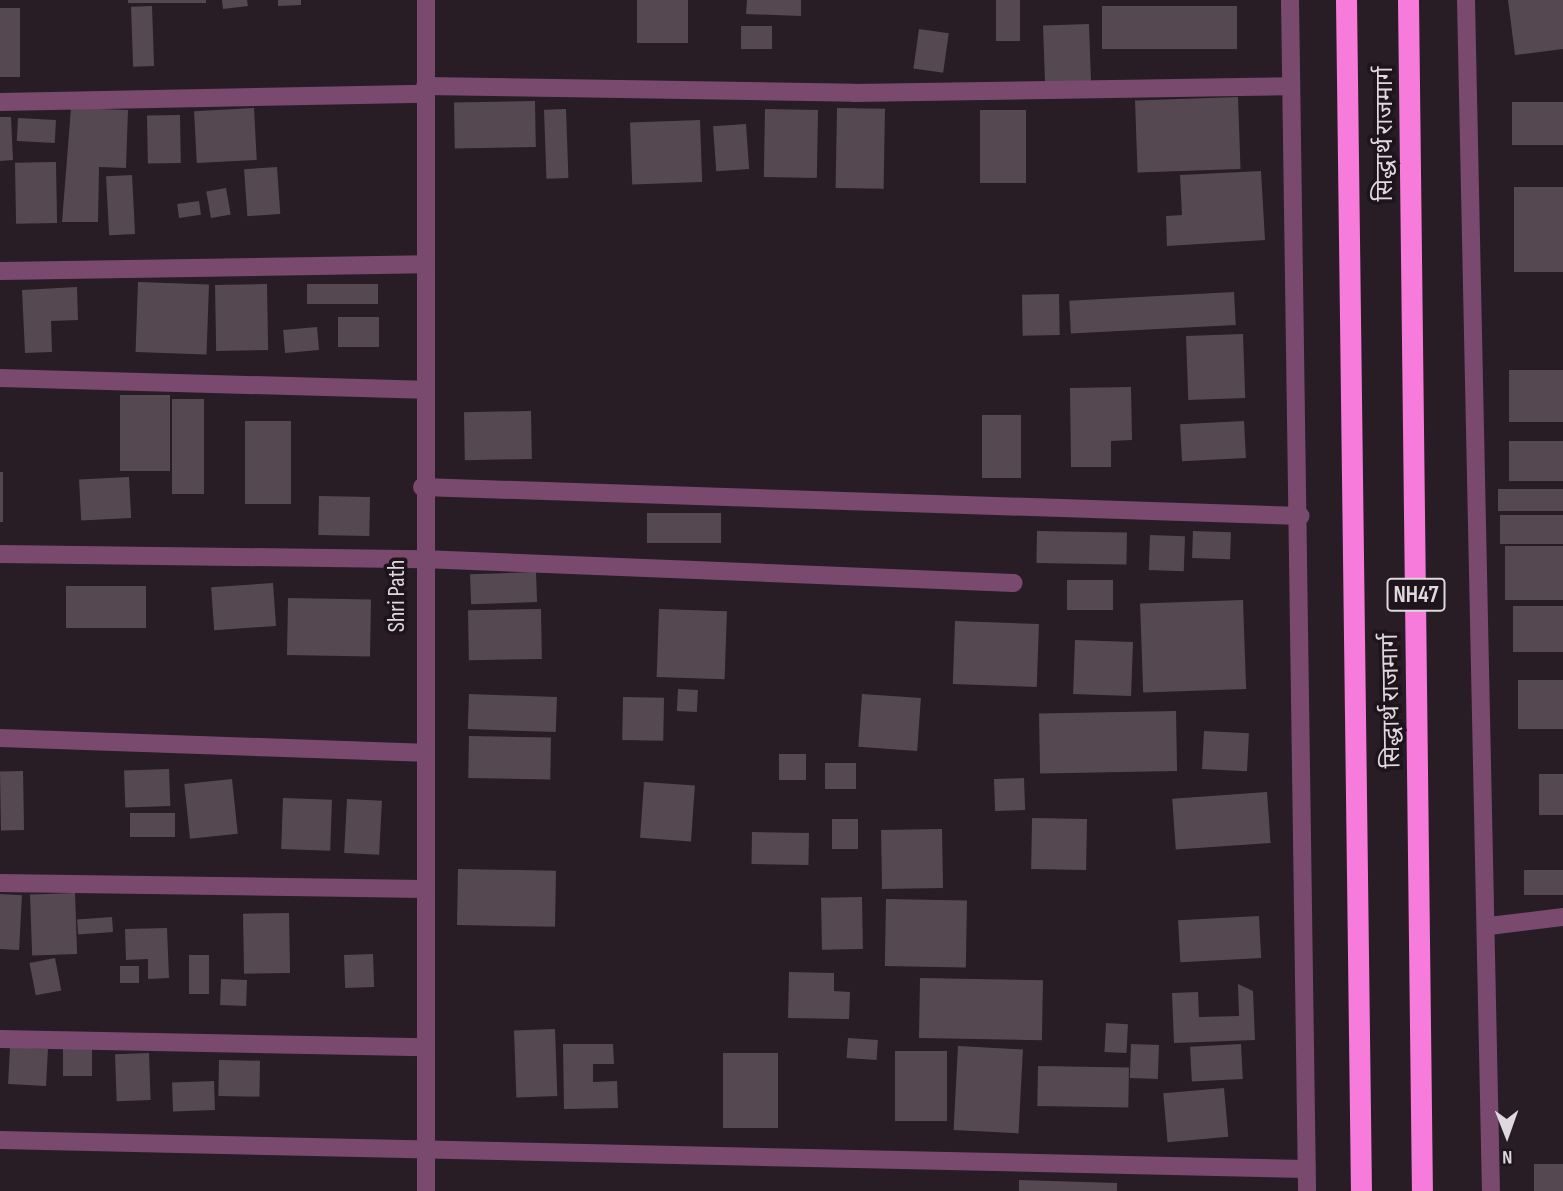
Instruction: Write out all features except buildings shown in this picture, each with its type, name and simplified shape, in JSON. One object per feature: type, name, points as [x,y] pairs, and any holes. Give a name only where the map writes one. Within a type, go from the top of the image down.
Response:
[{"type":"highway","name":"सिद्धार्थ राजमार्ग","points":[[1346,0],[1361,1191]]},
{"type":"highway","name":"सिद्धार्थ राजमार्ग","points":[[1408,0],[1422,1191]]},
{"type":"street","name":"Shri Path","points":[[426,0],[422,487],[426,1191]]},
{"type":"street","points":[[1290,0],[1287,86],[1301,516],[1307,1191]]},
{"type":"street","points":[[1465,0],[1489,926],[1491,1191]]},
{"type":"street","points":[[0,102],[425,90],[854,93],[1287,86]]},
{"type":"street","points":[[0,271],[424,264]]},
{"type":"street","points":[[0,378],[423,390]]},
{"type":"street","points":[[422,487],[1301,516]]},
{"type":"street","points":[[0,554],[422,559],[1014,583]]},
{"type":"street","points":[[0,738],[423,753]]},
{"type":"street","points":[[0,883],[424,890]]},
{"type":"street","points":[[1489,926],[1563,917]]},
{"type":"street","points":[[0,1040],[425,1047]]},
{"type":"street","points":[[0,1140],[426,1147],[1307,1169]]}]
